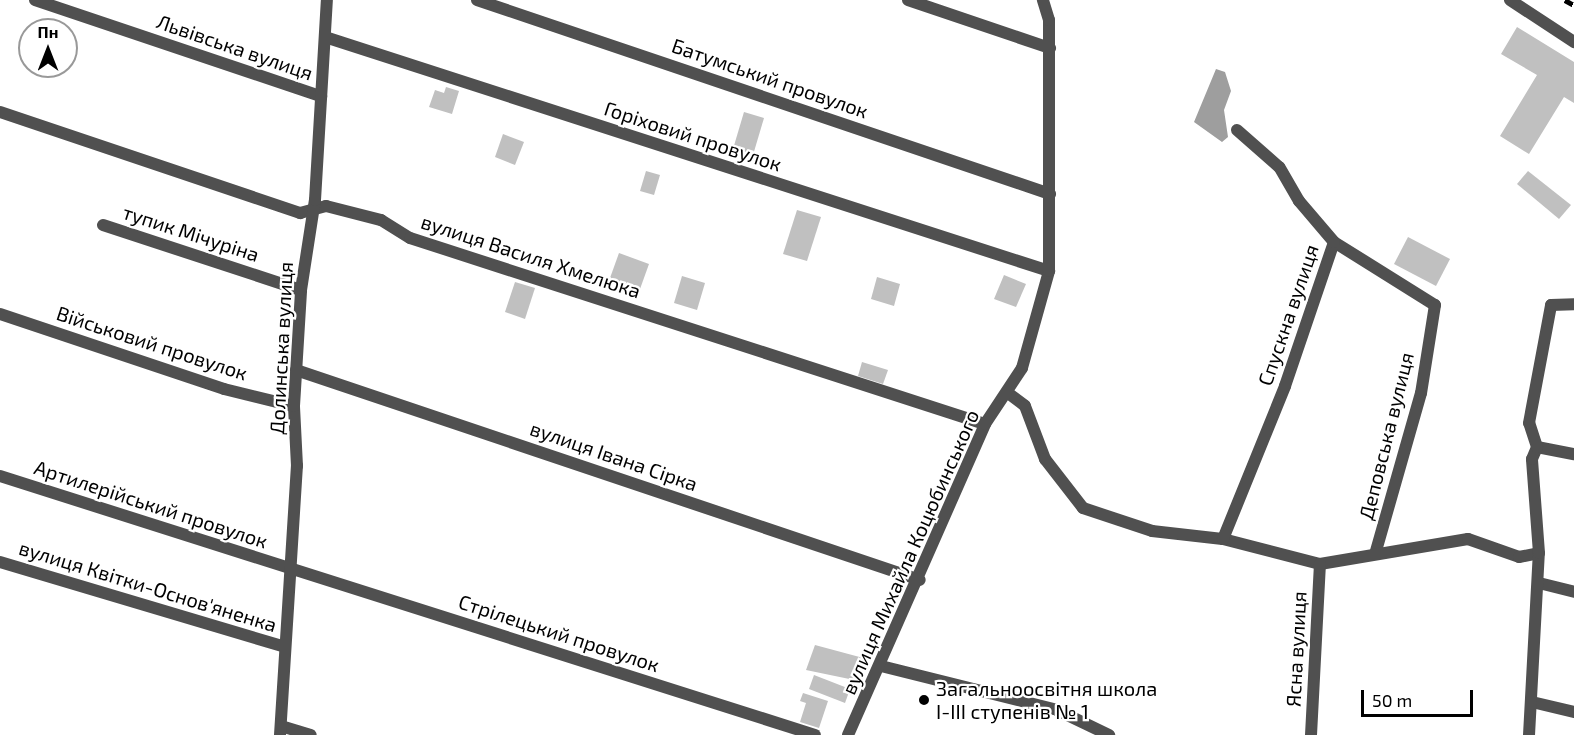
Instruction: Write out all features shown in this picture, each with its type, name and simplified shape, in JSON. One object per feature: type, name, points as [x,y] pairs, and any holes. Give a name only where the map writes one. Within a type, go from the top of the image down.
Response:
[{"type":"street","name":"Львівська вулиця","points":[[35,0],[321,96]]},
{"type":"street","name":"Долинська вулиця","points":[[280,730],[297,466],[294,406],[301,290],[313,210],[327,0]]},
{"type":"street","name":"Батумський провулок","points":[[477,0],[1050,194]]},
{"type":"street","points":[[908,0],[1050,48]]},
{"type":"street","name":"вулиця Михайла Коцюбинського","points":[[848,735],[920,580],[985,424],[1008,393],[1022,368],[1049,271],[1050,48],[1043,0]]},
{"type":"street","points":[[1510,0],[1574,42]]},
{"type":"street","name":"Горіховий провулок","points":[[325,37],[1049,271]]},
{"type":"street","name":"вулиця Василя Хмелюка","points":[[0,112],[300,213],[326,206],[381,220],[410,238],[985,424]]},
{"type":"street","name":"Спускна вулиця","points":[[1223,539],[1285,386],[1334,242],[1299,201],[1279,167],[1237,130]]},
{"type":"street","name":"тупик Мічуріна","points":[[103,225],[301,290]]},
{"type":"street","name":"Деповська вулиця","points":[[1334,242],[1435,305],[1421,393],[1376,551]]},
{"type":"street","points":[[1528,735],[1539,583],[1532,459],[1537,447],[1529,423],[1545,326],[1551,305],[1574,304]]},
{"type":"street","name":"Військовий провулок","points":[[0,314],[224,389],[294,406]]},
{"type":"street","name":"вулиця Івана Сірка","points":[[296,370],[920,580]]},
{"type":"street","points":[[1008,393],[1025,406],[1045,459],[1083,508],[1152,531],[1223,539],[1320,564],[1376,551],[1468,539],[1519,557],[1539,553]]},
{"type":"street","points":[[1537,447],[1574,454]]},
{"type":"street","name":"Артилерійський провулок","points":[[0,476],[290,569]]},
{"type":"street","name":"вулиця Квітки-Основ'яненка","points":[[0,561],[285,647]]},
{"type":"street","name":"Ясна вулиця","points":[[1311,735],[1320,564]]},
{"type":"street","name":"Стрілецький провулок","points":[[290,569],[815,735]]},
{"type":"street","points":[[1539,583],[1574,592]]},
{"type":"street","points":[[881,666],[1057,710],[1109,735]]},
{"type":"street","points":[[1532,702],[1574,712]]},
{"type":"street","points":[[280,730],[311,735]]},
{"type":"shaded area","points":[[1216,69],[1225,72],[1231,91],[1224,110],[1228,137],[1222,142],[1194,122]]},
{"type":"building","points":[[1517,27],[1574,62],[1574,103],[1564,97],[1529,154],[1500,136],[1537,75],[1501,54]]},
{"type":"building","points":[[446,87],[459,91],[452,114],[429,107],[435,90],[444,93]]},
{"type":"building","points":[[744,112],[764,118],[753,155],[733,149]]},
{"type":"building","points":[[503,134],[524,142],[515,165],[495,157]]},
{"type":"building","points":[[646,171],[660,175],[654,195],[640,191]]},
{"type":"building","points":[[1528,171],[1571,205],[1559,219],[1517,184]]},
{"type":"building","points":[[797,210],[821,217],[807,261],[783,254]]},
{"type":"building","points":[[1408,237],[1450,259],[1436,286],[1394,264]]},
{"type":"building","points":[[619,253],[649,264],[640,289],[610,278]]},
{"type":"building","points":[[1004,275],[1026,284],[1016,307],[994,299]]},
{"type":"building","points":[[682,276],[705,283],[697,310],[674,303]]},
{"type":"building","points":[[877,277],[900,284],[894,306],[871,299]]},
{"type":"building","points":[[515,282],[535,288],[525,319],[505,312]]},
{"type":"building","points":[[862,362],[888,370],[883,384],[858,376]]},
{"type":"building","points":[[815,645],[867,659],[859,681],[806,670]]},
{"type":"building","points":[[814,675],[850,689],[845,703],[809,689]]},
{"type":"building","points":[[803,693],[828,701],[819,728],[800,722],[806,703],[800,701]]},
{"type":"railway","points":[[1565,0],[1574,5]]},
{"type":"place","name":"Загальноосвітня школа І-ІІІ ступенів № 1","points":[[924,700]]}]
